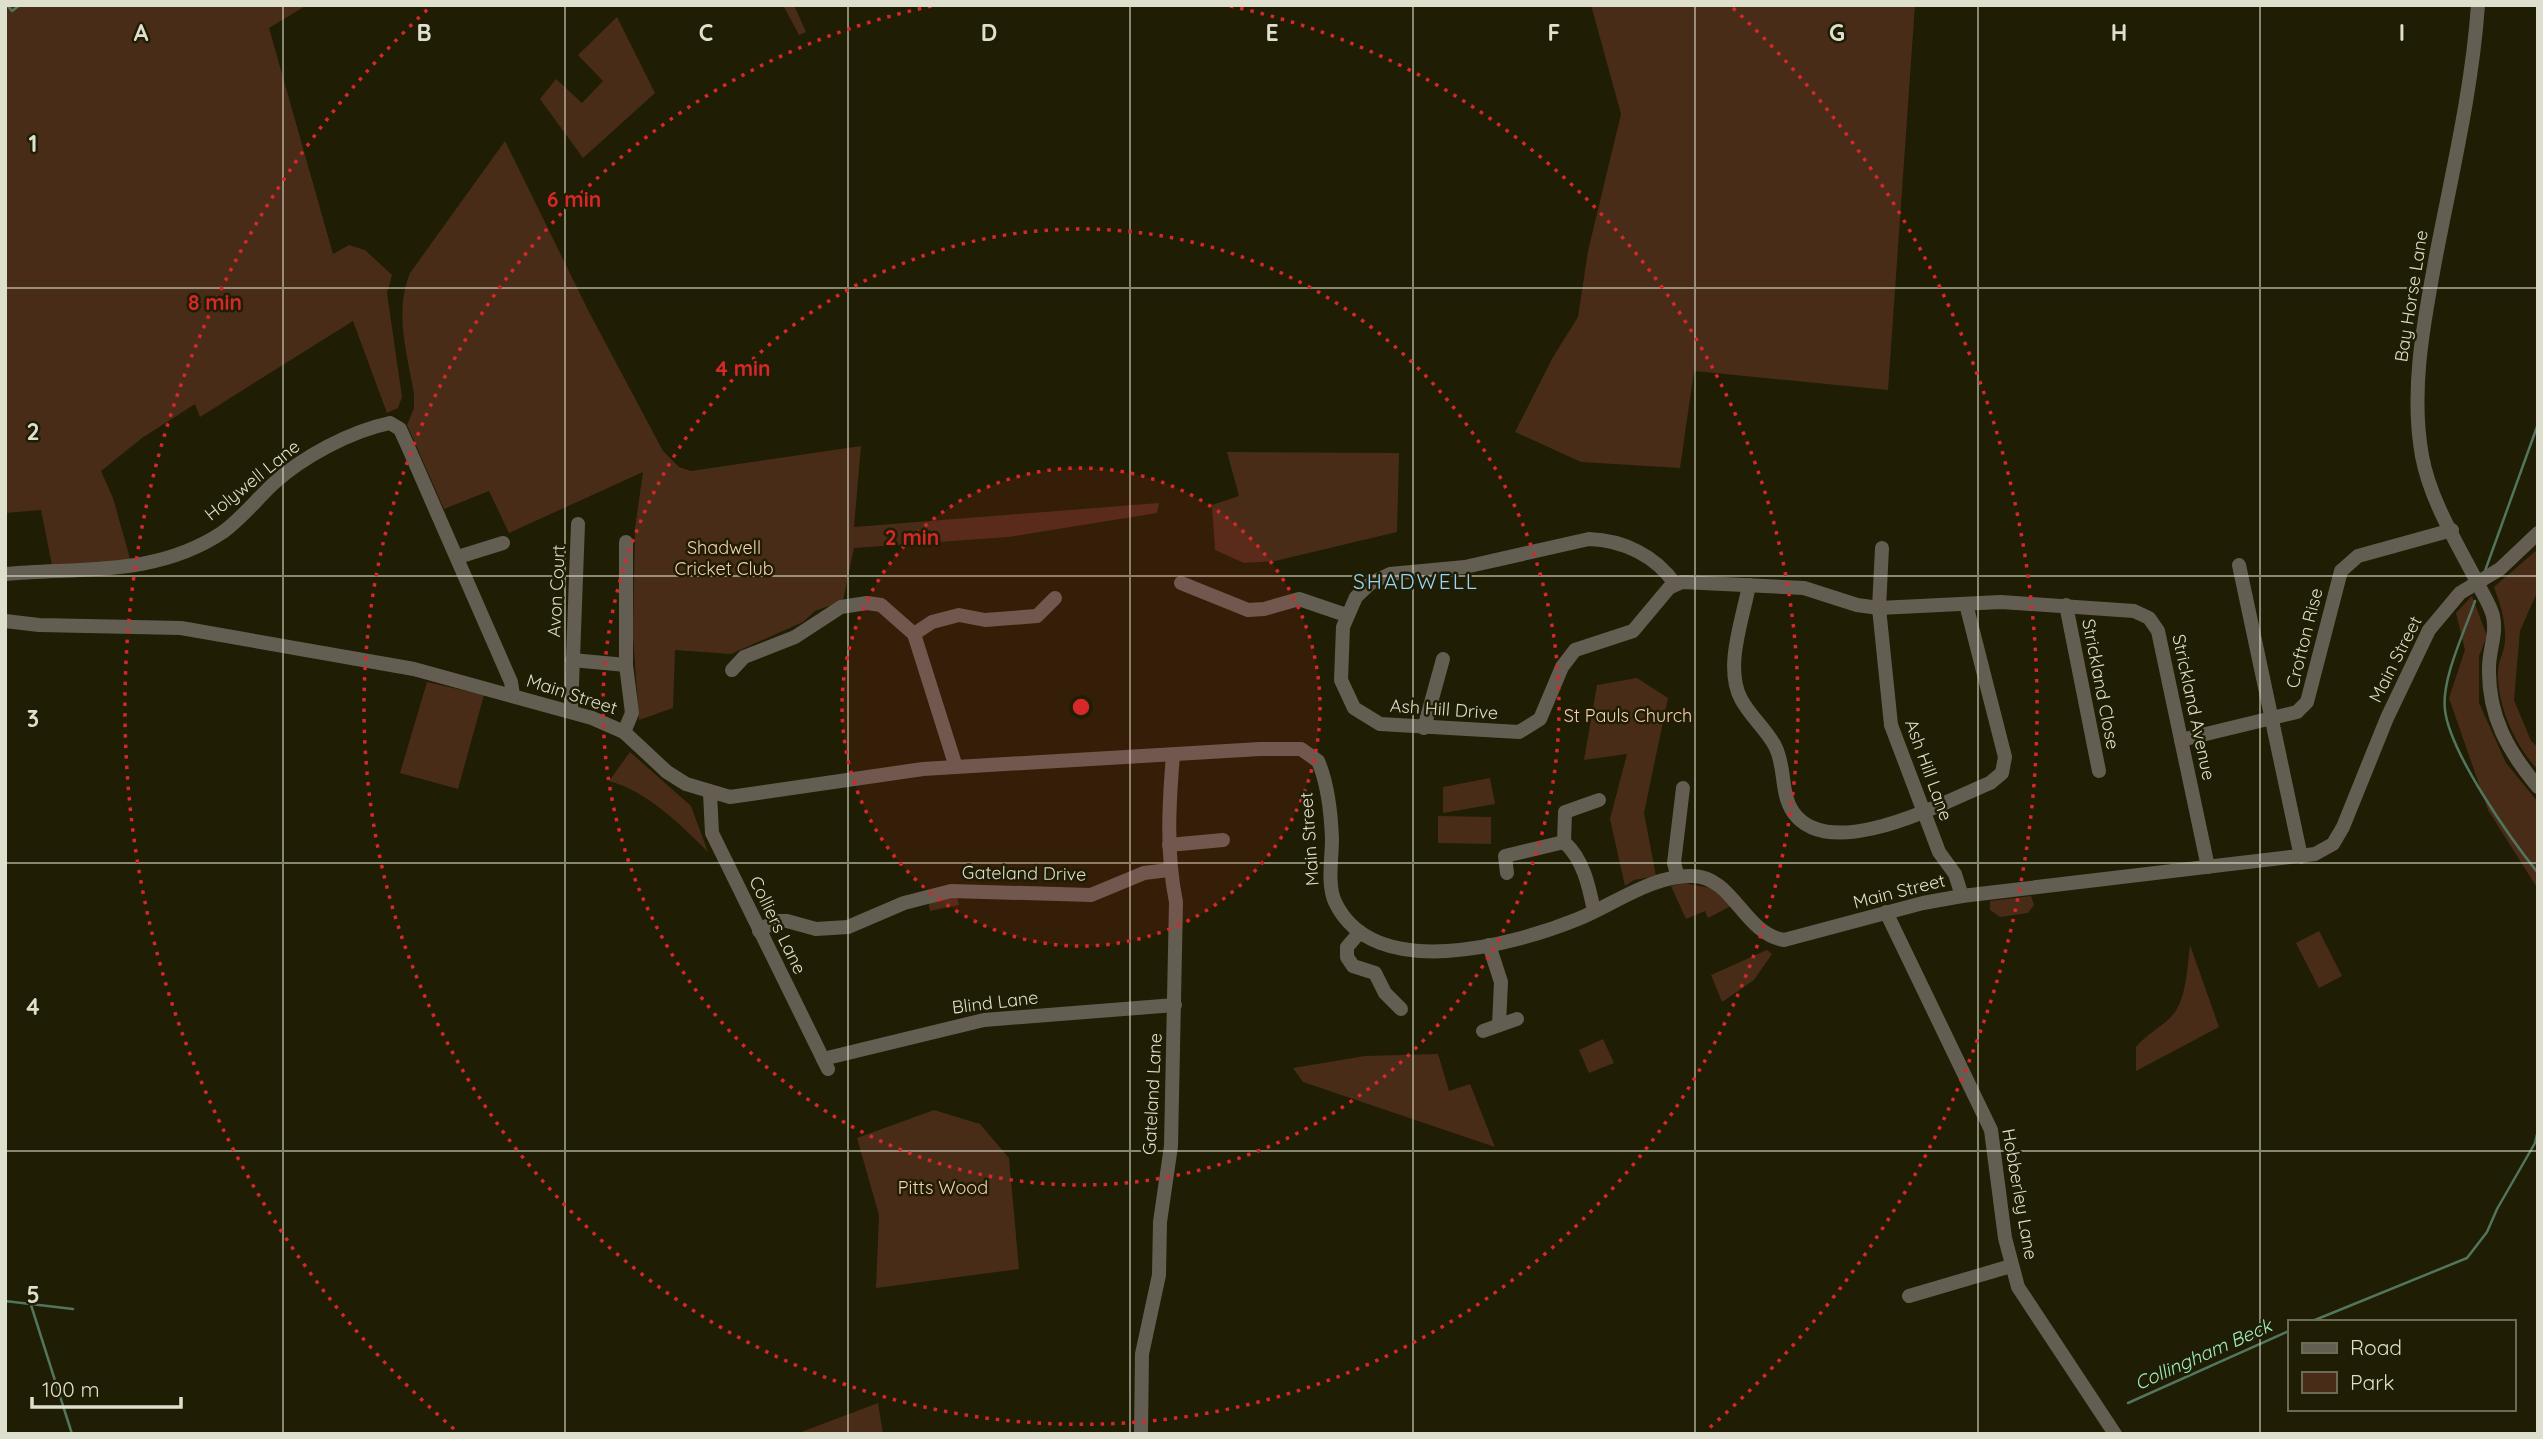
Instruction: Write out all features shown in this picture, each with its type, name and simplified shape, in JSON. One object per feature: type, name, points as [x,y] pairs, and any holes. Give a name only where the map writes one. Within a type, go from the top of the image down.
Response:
[{"type":"street","name":"Bay Horse Lane","points":[[2478,5],[2474,58],[2430,287],[2418,377],[2417,414],[2423,458],[2434,493],[2492,613],[2496,636],[2488,664],[2490,704],[2515,759],[2538,787]]},
{"type":"street","name":"Holywell Lane","points":[[5,574],[118,569],[179,553],[225,531],[298,462],[324,448],[390,423],[400,429],[458,557],[511,682],[513,695]]},
{"type":"street","name":"Avon Court","points":[[570,711],[578,524]]},
{"type":"street","name":"Crofton Rise","points":[[2181,740],[2290,716],[2308,702],[2341,571],[2346,564],[2358,556],[2452,530]]},
{"type":"street","name":"Main Street","points":[[5,621],[39,625],[181,628],[414,669],[570,711],[624,732],[667,772],[686,785],[730,797],[755,796],[956,766],[1287,748],[1312,755],[1321,768],[1330,812],[1333,899],[1360,932],[1400,950],[1422,953],[1489,945],[1568,923],[1634,892],[1678,877],[1691,876],[1710,880],[1757,927],[1776,939],[1808,936],[1886,912],[1962,896],[2315,854],[2333,844],[2343,827],[2387,718],[2429,630],[2460,593],[2500,569],[2538,533]]},
{"type":"street","points":[[1181,583],[1248,610],[1264,609],[1298,599],[1346,615],[1356,597],[1371,583],[1390,573],[1465,567],[1589,540],[1609,540],[1628,545],[1664,571],[1675,584],[1749,585],[1816,590],[1842,600],[1879,608]]},
{"type":"street","points":[[458,557],[503,542]]},
{"type":"street","points":[[624,732],[632,713],[626,665],[626,542]]},
{"type":"street","name":"Ash Hill Lane","points":[[1882,548],[1879,608],[1891,725],[1938,852],[1955,874],[1962,896]]},
{"type":"street","points":[[2239,565],[2301,857]]},
{"type":"street","name":"Ash Hill Drive","points":[[1346,615],[1341,680],[1354,708],[1380,724],[1507,733],[1531,727],[1547,709],[1567,657],[1584,645],[1639,627],[1664,593],[1675,584]]},
{"type":"street","points":[[1749,585],[1733,677],[1741,700],[1775,747],[1792,811],[1812,828],[1846,833],[1881,827],[1990,783],[2003,772],[2005,765],[1966,604]]},
{"type":"street","points":[[914,634],[932,622],[959,615],[985,620],[1037,616],[1055,598]]},
{"type":"street","name":"Strickland Avenue","points":[[1879,608],[2001,602],[2066,605],[2134,611],[2154,624],[2208,867]]},
{"type":"street","points":[[732,670],[744,657],[804,632],[841,607],[867,603],[881,605],[914,634],[956,766]]},
{"type":"street","name":"Strickland Close","points":[[2066,605],[2099,771]]},
{"type":"street","points":[[1424,728],[1443,659]]},
{"type":"street","name":"Avon Court","points":[[572,660],[626,665]]},
{"type":"street","name":"Gateland Lane","points":[[1141,1434],[1142,1354],[1159,1275],[1160,1223],[1171,1146],[1176,902],[1169,870],[1173,755]]},
{"type":"street","points":[[1678,877],[1674,863],[1684,788]]},
{"type":"street","name":"Colliers Lane","points":[[710,793],[712,833],[825,1064]]},
{"type":"street","points":[[1594,911],[1587,880],[1573,851],[1564,842],[1565,811],[1599,800]]},
{"type":"street","points":[[1169,845],[1223,840]]},
{"type":"street","points":[[1507,873],[1504,856],[1564,842]]},
{"type":"street","name":"Gateland Drive","points":[[759,930],[775,921],[788,921],[816,929],[848,927],[904,903],[951,891],[1091,895],[1144,873],[1169,870]]},
{"type":"street","name":"Hobberley Lane","points":[[1886,912],[1991,1130],[2011,1266],[2026,1304],[2115,1434]]},
{"type":"street","points":[[1360,932],[1347,947],[1347,957],[1353,966],[1375,974],[1385,993],[1405,1009]]},
{"type":"street","points":[[1489,945],[1501,982],[1499,1026]]},
{"type":"street","name":"Blind Lane","points":[[825,1064],[984,1020],[1175,1005]]},
{"type":"street","points":[[1483,1031],[1517,1019]]},
{"type":"street","points":[[1909,1296],[2011,1266]]},
{"type":"green space","points":[[5,5],[307,5],[269,28],[333,254],[349,245],[365,250],[392,275],[387,293],[402,397],[398,408],[387,413],[353,321],[200,417],[195,404],[142,438],[101,471],[113,498],[131,562],[52,565],[41,510],[5,513]]},
{"type":"green space","points":[[783,5],[794,5],[806,32],[799,35]]},
{"type":"green space","points":[[1591,5],[1915,5],[1888,390],[1694,371],[1680,468],[1581,462],[1515,432],[1553,357],[1578,317],[1588,251],[1621,114]]},
{"type":"green space","points":[[617,17],[655,93],[583,158],[540,99],[556,79],[582,103],[603,81],[578,55]]},
{"type":"green space","name":"Shadwell Cricket Club","points":[[505,141],[589,312],[663,451],[679,467],[691,471],[861,446],[854,527],[1159,503],[1157,513],[1008,537],[854,548],[843,601],[815,611],[803,622],[731,654],[675,650],[673,708],[639,720],[633,636],[635,528],[643,472],[509,533],[489,491],[444,509],[407,425],[414,408],[414,394],[402,318],[405,288],[410,273]]},
{"type":"green space","points":[[1227,452],[1399,453],[1397,532],[1275,561],[1244,563],[1215,550],[1212,505],[1239,496]]},
{"type":"green space","points":[[2538,549],[2538,590],[2520,631],[2514,700],[2531,741],[2538,747],[2538,770],[2515,737],[2504,711],[2498,672],[2505,633],[2494,587]]},
{"type":"green space","points":[[2472,596],[2487,636],[2479,656],[2479,703],[2506,763],[2538,802],[2538,889],[2488,810],[2449,698],[2465,650],[2456,613]]},
{"type":"green space","name":"St Pauls Church","points":[[1637,678],[1668,698],[1644,813],[1656,876],[1634,880],[1625,886],[1610,819],[1627,754],[1584,760],[1597,685]]},
{"type":"green space","points":[[427,682],[484,695],[458,789],[400,773]]},
{"type":"green space","points":[[630,752],[691,806],[708,852],[675,820],[650,801],[609,781]]},
{"type":"green space","points":[[1490,778],[1495,804],[1443,813],[1443,787]]},
{"type":"green space","points":[[1438,816],[1491,817],[1491,844],[1438,843]]},
{"type":"green space","points":[[1683,883],[1711,888],[1731,906],[1708,918],[1705,911],[1686,919],[1671,886]]},
{"type":"green space","points":[[956,894],[959,905],[930,911],[928,901]]},
{"type":"green space","points":[[2031,896],[2034,905],[2028,913],[2000,917],[1990,910],[1990,901]]},
{"type":"green space","points":[[2319,931],[2342,976],[2319,988],[2296,943]]},
{"type":"green space","points":[[2190,945],[2219,1027],[2136,1071],[2136,1047],[2170,1018],[2180,1003]]},
{"type":"green space","points":[[1767,950],[1772,954],[1754,980],[1722,1002],[1711,975]]},
{"type":"green space","points":[[1603,1039],[1614,1063],[1589,1073],[1579,1050]]},
{"type":"green space","points":[[1438,1054],[1449,1091],[1470,1084],[1495,1147],[1303,1082],[1293,1068],[1365,1056]]},
{"type":"green space","name":"Pitts Wood","points":[[934,1110],[980,1124],[1009,1158],[1019,1269],[876,1288],[879,1215],[857,1138]]},
{"type":"green space","points":[[878,1403],[883,1434],[796,1434]]},
{"type":"waterway","points":[[7,5],[12,11],[20,5]]},
{"type":"waterway","name":"Collingham Beck","points":[[2485,571],[2538,424]]},
{"type":"waterway","name":"Collingham Beck","points":[[2475,601],[2447,684],[2445,710],[2449,728],[2483,794],[2538,873]]},
{"type":"waterway","name":"Collingham Beck","points":[[2315,1320],[2467,1258],[2487,1232],[2497,1209],[2535,1143],[2538,1130]]},
{"type":"waterway","points":[[5,1301],[73,1309]]},
{"type":"waterway","points":[[31,1305],[72,1434]]},
{"type":"waterway","name":"Collingham Beck","points":[[2128,1403],[2288,1331]]},
{"type":"district","name":"SHADWELL","points":[[1416,581]]}]
